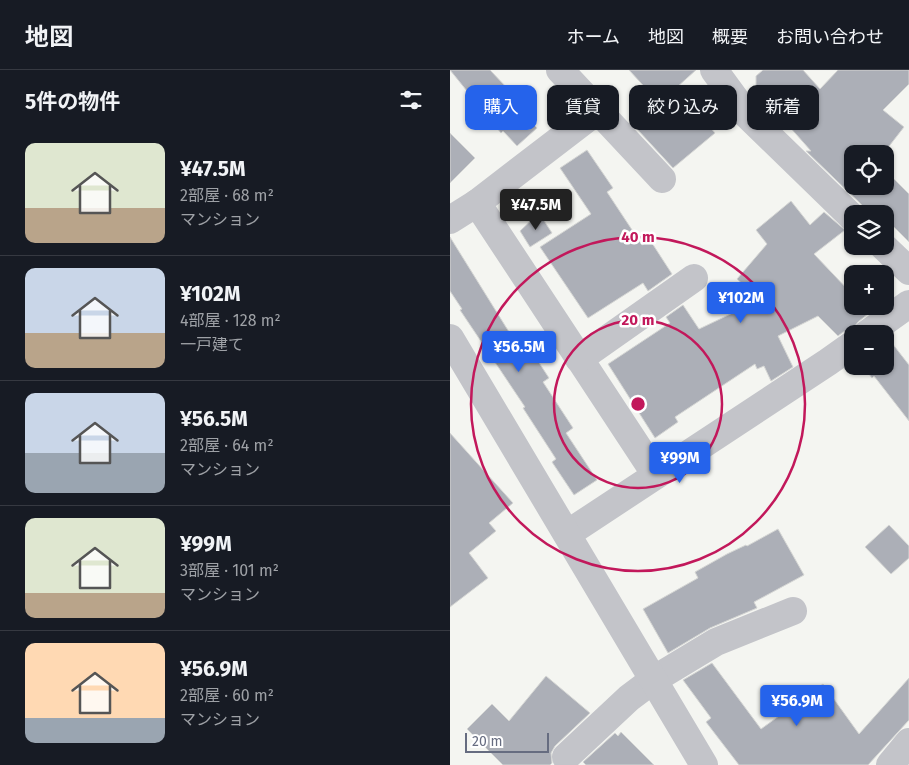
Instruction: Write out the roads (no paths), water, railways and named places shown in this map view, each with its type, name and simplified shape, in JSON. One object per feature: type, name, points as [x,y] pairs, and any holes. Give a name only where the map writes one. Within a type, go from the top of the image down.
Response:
[{"type":"street","points":[[714,70],[747,115],[844,209]]},
{"type":"street","points":[[450,220],[477,203],[572,130]]},
{"type":"street","points":[[615,130],[662,179]]},
{"type":"street","points":[[477,203],[656,475]]},
{"type":"street","points":[[892,255],[909,271]]},
{"type":"street","points":[[579,359],[694,278]]},
{"type":"street","points":[[880,325],[909,304]]},
{"type":"street","points":[[450,338],[704,765]]},
{"type":"street","points":[[567,534],[844,351]]},
{"type":"street","points":[[566,757],[629,698],[653,680],[716,642],[793,611]]},
{"type":"street","points":[[890,765],[909,742]]}]
